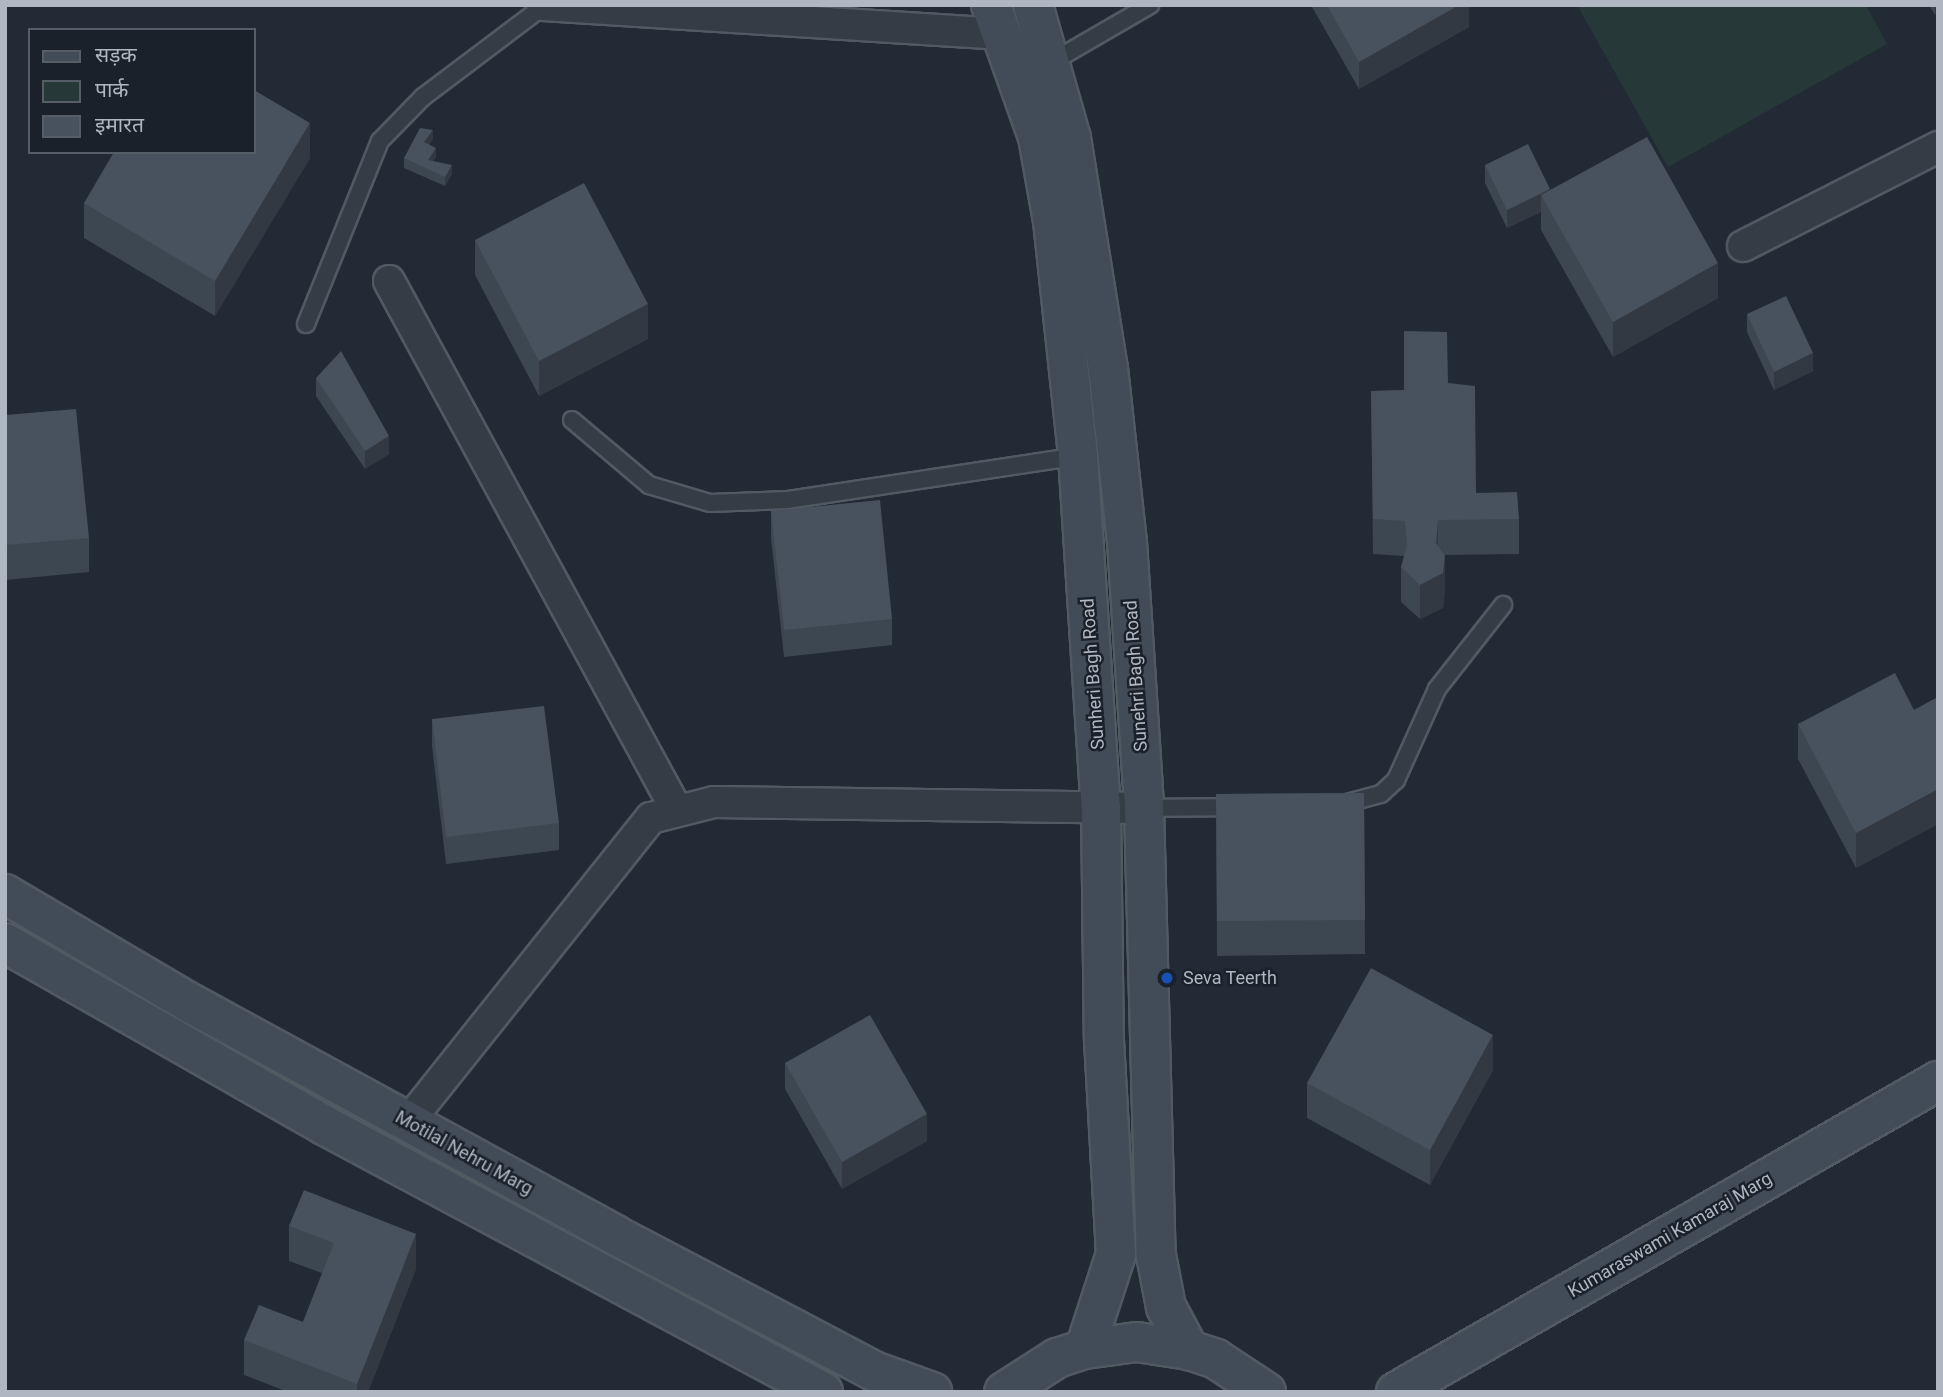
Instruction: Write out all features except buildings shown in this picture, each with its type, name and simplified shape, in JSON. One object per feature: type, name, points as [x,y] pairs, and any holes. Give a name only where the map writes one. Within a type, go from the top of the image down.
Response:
[{"type":"main road","name":"Sunehri Bagh Road","points":[[1033,5],[1071,138],[1108,368],[1127,542],[1144,808],[1156,1255],[1166,1307],[1189,1350]]},
{"type":"main road","name":"Sunheri Bagh Road","points":[[997,20],[1038,137],[1051,209],[1078,456],[1101,807],[1104,1040],[1116,1254],[1085,1349]]},
{"type":"main road","name":"Motilal Nehru Marg","points":[[5,894],[192,1004],[408,1122],[874,1371],[932,1392]]},
{"type":"main road","points":[[5,943],[324,1125],[823,1392]]},
{"type":"main road","name":"Kumaraswami Kamaraj Marg","points":[[1399,1391],[1938,1081]]},
{"type":"main road","points":[[1004,1392],[1030,1372],[1085,1349],[1138,1342],[1189,1350],[1241,1372],[1266,1392]]},
{"type":"street","points":[[544,5],[997,20]]},
{"type":"street","points":[[1744,246],[1938,147]]},
{"type":"street","points":[[389,281],[676,809]]},
{"type":"street","points":[[408,1122],[651,818],[676,809],[713,802],[1144,808]]},
{"type":"lane","points":[[306,324],[380,141],[423,97],[544,5]]},
{"type":"lane","points":[[1049,63],[1150,5]]},
{"type":"lane","points":[[572,421],[649,485],[710,503],[788,500],[1078,456]]},
{"type":"lane","points":[[1323,805],[1362,802],[1381,794],[1396,780],[1437,688],[1503,605]]},
{"type":"lane","points":[[1144,808],[1257,807]]},
{"type":"green space","points":[[1577,5],[1866,5],[1887,44],[1668,167]]},
{"type":"place","name":"Seva Teerth","points":[[1167,978]]}]
